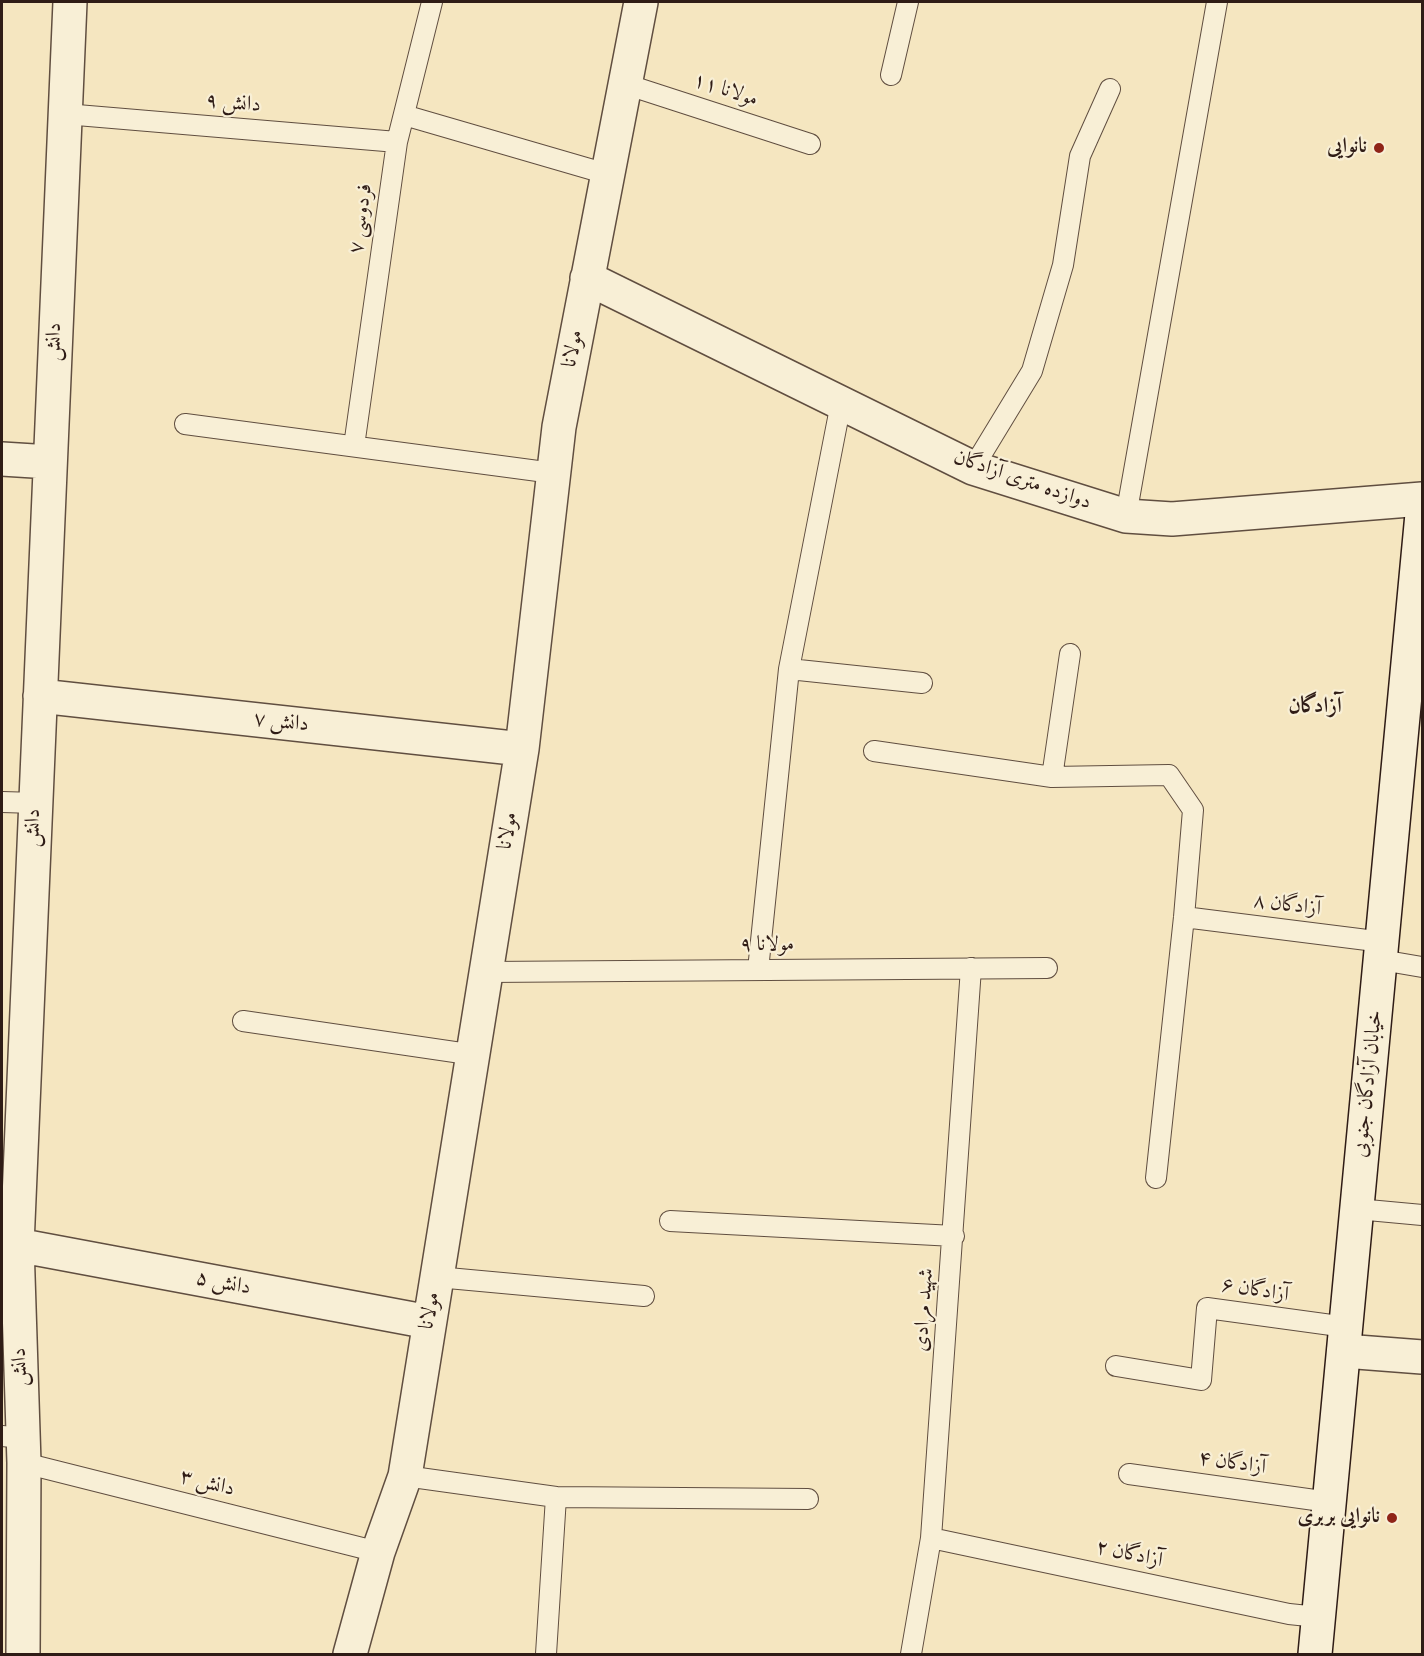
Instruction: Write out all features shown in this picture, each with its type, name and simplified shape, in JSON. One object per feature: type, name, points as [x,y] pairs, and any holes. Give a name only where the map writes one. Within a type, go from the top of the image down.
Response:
[{"type":"street","name":"دانش","points":[[23,1654],[16,1446],[16,1245],[11,1144],[36,803],[69,2]]},
{"type":"street","name":"مولانا","points":[[350,1654],[378,1552],[405,1476],[475,1055],[522,749],[559,427],[641,2]]},
{"type":"street","name":"دوازده متری آزادگان","points":[[587,278],[973,468],[1126,516],[1172,519],[1422,499]]},
{"type":"street","points":[[2,459],[50,462]]},
{"type":"street","name":"خیابان آزادگان جنوبی","points":[[1315,1654],[1422,514]]},
{"type":"street","name":"دانش ۷","points":[[40,696],[522,749]]},
{"type":"street","name":"دانش ۵","points":[[16,1245],[429,1322]]},
{"type":"street","points":[[1345,1339],[1422,1357]]},
{"type":"lane","name":"فردوسی ۷","points":[[354,446],[397,142],[432,2]]},
{"type":"lane","points":[[891,75],[908,2]]},
{"type":"lane","points":[[1126,516],[1217,2]]},
{"type":"lane","name":"مولانا ۱۱","points":[[625,84],[810,144]]},
{"type":"lane","points":[[973,468],[1032,371],[1063,265],[1080,156],[1110,89]]},
{"type":"lane","name":"دانش ۹","points":[[65,114],[397,142]]},
{"type":"lane","points":[[404,115],[607,174]]},
{"type":"lane","points":[[758,970],[789,669],[841,403]]},
{"type":"lane","points":[[185,424],[553,473]]},
{"type":"lane","points":[[1052,777],[1070,654]]},
{"type":"lane","points":[[789,669],[922,683]]},
{"type":"lane","points":[[874,751],[1052,777],[1169,775],[1192,810],[1184,917],[1156,1178]]},
{"type":"lane","points":[[2,802],[36,803]]},
{"type":"lane","name":"آزادگان ۸","points":[[1184,917],[1382,951],[1422,967]]},
{"type":"lane","name":"شهید مرادی","points":[[911,1654],[931,1538],[954,1236],[971,968]]},
{"type":"lane","name":"مولانا ۹","points":[[487,972],[1047,968]]},
{"type":"lane","points":[[243,1021],[475,1055]]},
{"type":"lane","points":[[1357,1209],[1422,1215]]},
{"type":"lane","points":[[670,1221],[954,1236]]},
{"type":"lane","points":[[437,1277],[644,1296]]},
{"type":"lane","name":"آزادگان ۶","points":[[1116,1366],[1201,1380],[1207,1308],[1345,1339]]},
{"type":"lane","name":"دانش ۳","points":[[16,1446],[378,1552]]},
{"type":"lane","name":"آزادگان ۴","points":[[1129,1474],[1329,1502]]},
{"type":"lane","points":[[405,1476],[556,1497],[808,1499]]},
{"type":"lane","points":[[546,1654],[556,1497]]},
{"type":"lane","name":"آزادگان ۲","points":[[931,1538],[1289,1614],[1318,1617]]},
{"type":"place","name":"نانوایی","points":[[1379,148]]},
{"type":"place","name":"نانوایی بربری","points":[[1392,1518]]},
{"type":"district","name":"آزادگان","points":[[1315,707]]}]
